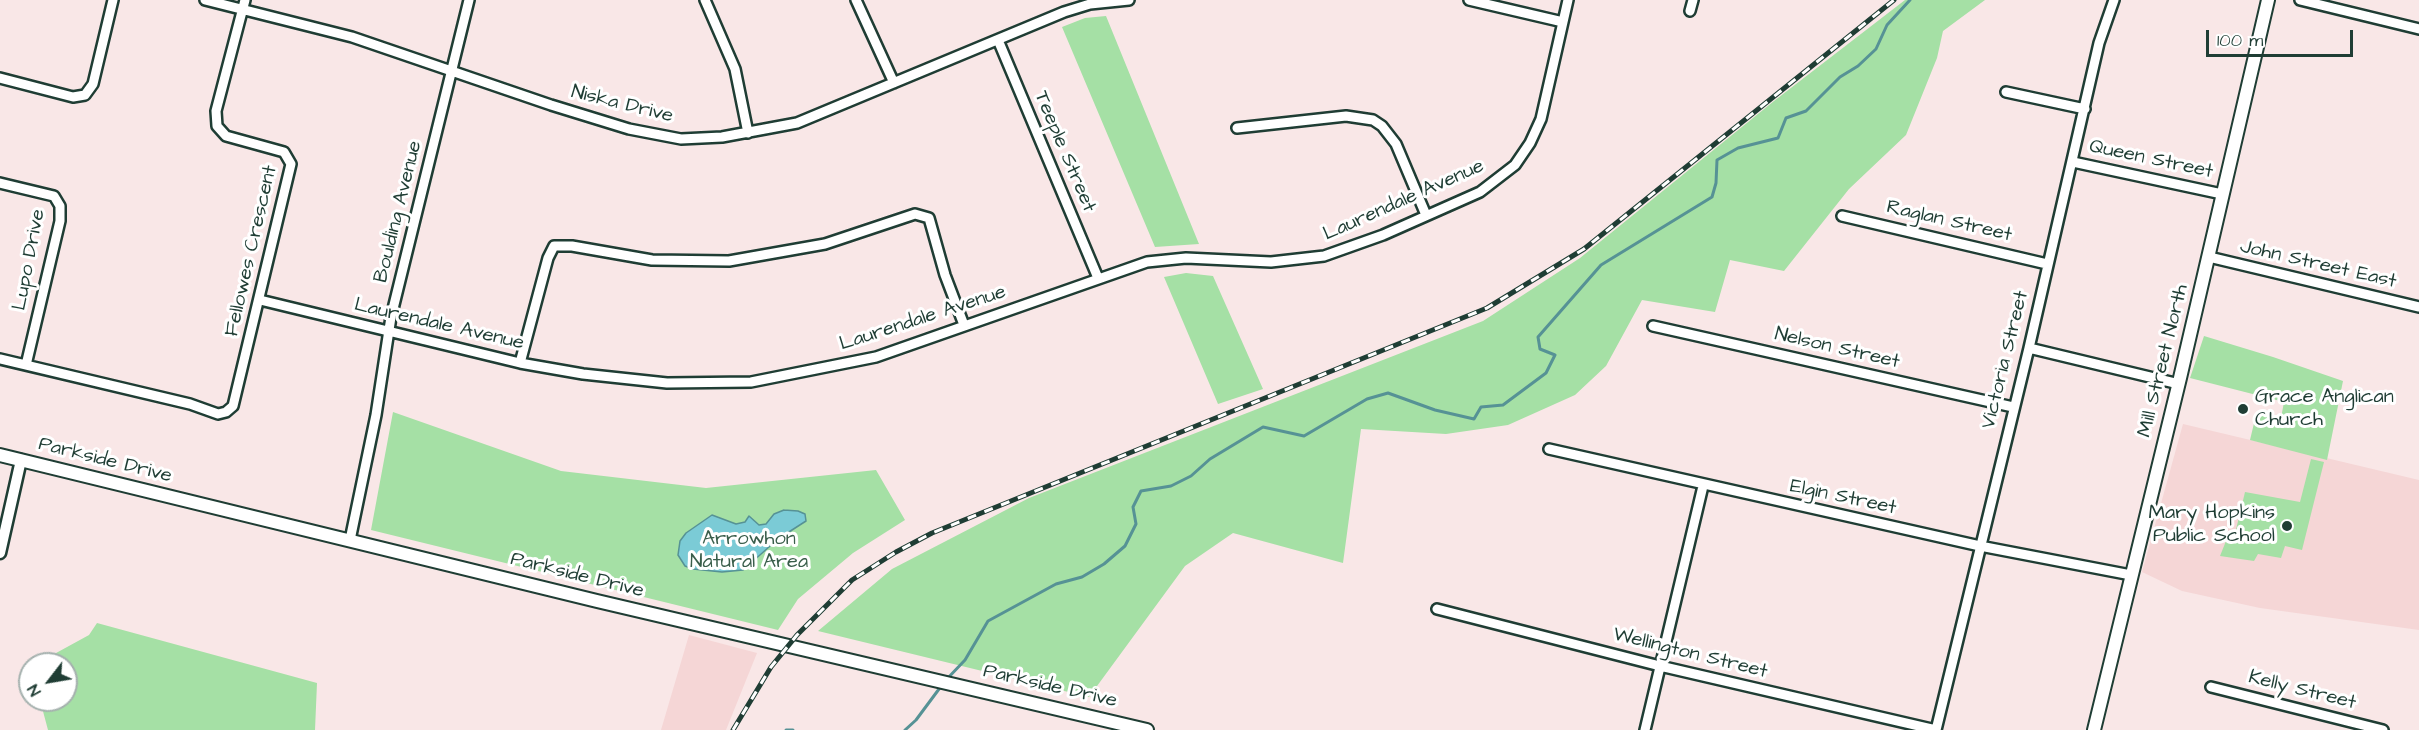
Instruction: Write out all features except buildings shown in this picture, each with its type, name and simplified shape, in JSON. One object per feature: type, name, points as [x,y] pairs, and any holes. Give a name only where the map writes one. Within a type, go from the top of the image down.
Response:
[{"type":"main road","name":"Mill Street North","points":[[2094,730],[2179,384],[2268,0]]},
{"type":"main road","name":"Parkside Drive","points":[[0,455],[597,601],[1147,730]]},
{"type":"street","points":[[0,78],[73,96],[85,95],[93,84],[113,0]]},
{"type":"street","name":"Niska Drive","points":[[205,0],[244,5],[352,37],[629,129],[681,139],[748,133],[796,123],[1077,7],[1129,0]]},
{"type":"street","name":"Boulding Avenue","points":[[350,540],[376,415],[389,332],[469,0]]},
{"type":"street","points":[[705,0],[735,69],[748,133]]},
{"type":"street","points":[[856,0],[894,83]]},
{"type":"street","points":[[1469,0],[1563,22]]},
{"type":"street","name":"Laurendale Avenue","points":[[260,300],[520,363],[583,374],[667,383],[751,382],[876,357],[1139,264],[1174,258],[1271,262],[1308,260],[1345,250],[1480,192],[1515,165],[1530,143],[1541,119],[1568,0]]},
{"type":"street","points":[[1690,11],[1693,0]]},
{"type":"street","name":"Victoria Street","points":[[1936,730],[2029,348],[2099,43],[2114,0]]},
{"type":"street","points":[[2300,0],[2419,29]]},
{"type":"street","name":"Fellowes Crescent","points":[[26,365],[190,404],[218,414],[226,412],[236,401],[291,164],[284,152],[226,136],[217,126],[216,111],[244,5]]},
{"type":"street","name":"Teeple Street","points":[[998,40],[1098,278]]},
{"type":"street","points":[[2006,92],[2085,109]]},
{"type":"street","points":[[1237,128],[1346,116],[1372,120],[1382,126],[1396,144],[1426,215]]},
{"type":"street","name":"Queen Street","points":[[2073,162],[2222,194]]},
{"type":"street","name":"Lupo Drive","points":[[0,183],[54,196],[60,206],[60,221],[26,365]]},
{"type":"street","points":[[520,363],[548,258],[554,246],[572,246],[652,261],[729,261],[825,244],[915,213],[928,218],[945,275],[964,326]]},
{"type":"street","name":"Raglan Street","points":[[1842,216],[2047,264]]},
{"type":"street","name":"John Street East","points":[[2209,257],[2419,307]]},
{"type":"street","name":"Nelson Street","points":[[1653,326],[2013,407]]},
{"type":"street","points":[[2029,348],[2179,384]]},
{"type":"street","points":[[0,359],[26,365]]},
{"type":"street","name":"Elgin Street","points":[[1549,449],[1703,486],[1980,546],[2131,575]]},
{"type":"street","points":[[0,553],[21,460]]},
{"type":"street","points":[[1645,730],[1703,486]]},
{"type":"street","name":"Wellington Street","points":[[1437,609],[1660,666],[1936,730]]},
{"type":"street","name":"Kelly Street","points":[[2211,687],[2383,730]]},
{"type":"shaded area","name":"Mary Hopkins Public School","points":[[2183,424],[2419,480],[2419,630],[2260,608],[2182,591],[2142,572]]},
{"type":"shaded area","points":[[689,635],[757,653],[726,730],[661,730]]},
{"type":"green space","points":[[1905,0],[1985,0],[1943,31],[1937,58],[1906,135],[1849,189],[1784,271],[1730,260],[1715,312],[1642,300],[1606,366],[1575,395],[1508,425],[1446,434],[1361,429],[1343,563],[1233,533],[1185,566],[1089,697],[818,631],[892,569],[1029,498],[1483,321],[1580,258],[1774,101]]},
{"type":"green space","points":[[1106,16],[1199,244],[1155,247],[1062,27],[1085,18]]},
{"type":"green space","points":[[1186,273],[1213,276],[1263,389],[1218,404],[1164,277]]},
{"type":"green space","points":[[2204,336],[2343,381],[2327,460],[2250,440],[2256,415],[2281,418],[2284,402],[2190,378]]},
{"type":"green space","name":"Arrowhon Natural Area","points":[[393,412],[561,471],[706,488],[876,470],[905,520],[853,553],[798,599],[778,630],[371,530]]},
{"type":"green space","points":[[2311,459],[2324,462],[2302,550],[2285,546],[2281,558],[2258,554],[2254,561],[2220,556],[2226,541],[2233,542],[2245,492],[2300,502]]},
{"type":"green space","points":[[97,623],[317,683],[315,730],[48,730],[43,712],[78,712],[78,652],[58,652],[89,635]]},
{"type":"water","points":[[784,510],[805,514],[806,521],[778,539],[743,570],[722,572],[693,569],[685,566],[678,555],[680,541],[686,533],[712,515],[736,524],[745,522],[749,516],[759,525],[766,524],[774,514]]},
{"type":"waterway","points":[[946,680],[965,660],[988,621],[1056,584],[1082,577],[1104,564],[1125,546],[1136,524],[1133,507],[1141,491],[1171,486],[1191,476],[1210,459],[1263,427],[1304,436],[1367,399],[1388,393],[1435,410],[1474,419],[1481,407],[1503,405],[1546,373],[1555,355],[1540,349],[1538,337],[1601,265],[1712,197],[1716,183],[1717,160],[1738,148],[1778,138],[1786,118],[1806,111],[1840,77],[1858,66],[1876,49],[1887,25],[1910,0]]},
{"type":"waterway","points":[[905,730],[916,720],[942,685]]},
{"type":"waterway","points":[[786,730],[793,730]]},
{"type":"railway","points":[[733,730],[771,667],[797,635],[852,580],[896,552],[932,533],[1487,308],[1584,249],[1894,0]]},
{"type":"place","name":"Grace Anglican Church","points":[[2243,409]]},
{"type":"place","name":"Mary Hopkins Public School","points":[[2287,526]]}]
